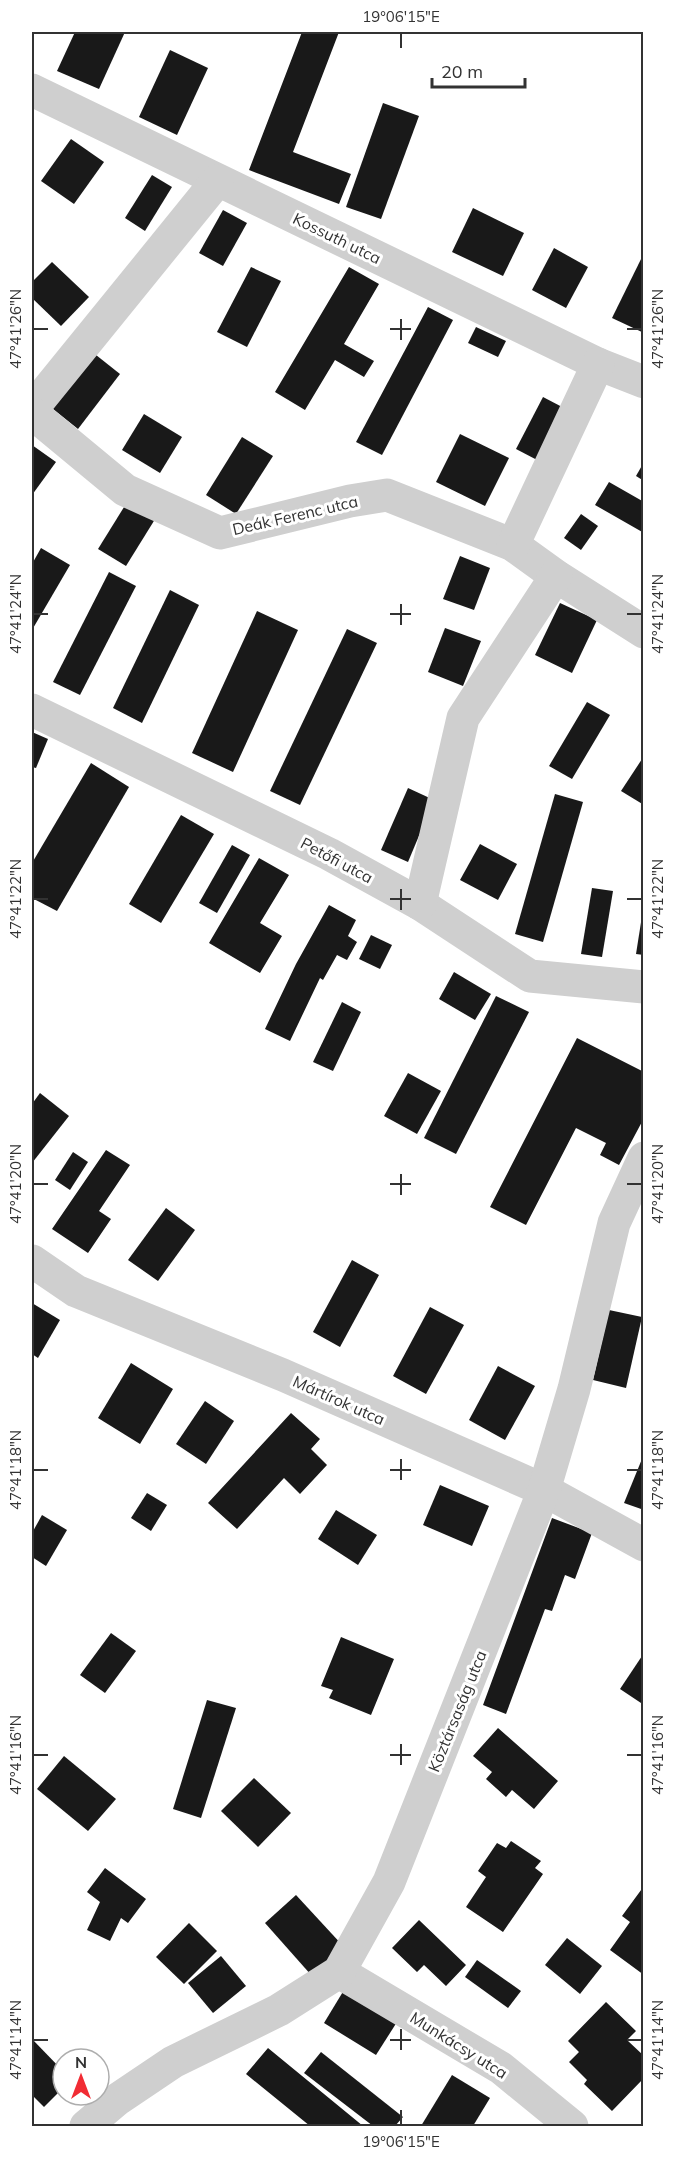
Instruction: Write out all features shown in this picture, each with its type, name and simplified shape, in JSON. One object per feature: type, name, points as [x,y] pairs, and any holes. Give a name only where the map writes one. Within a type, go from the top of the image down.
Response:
[{"type":"street","name":"Kossuth utca","points":[[32,90],[598,364],[644,382]]},
{"type":"street","name":"Deák Ferenc utca","points":[[217,181],[32,411],[125,490],[220,533],[350,501],[387,495],[513,545],[556,576],[644,632]]},
{"type":"street","points":[[513,545],[598,364]]},
{"type":"street","points":[[420,904],[463,718],[556,576]]},
{"type":"street","name":"Petőfi utca","points":[[32,710],[329,854],[420,904],[530,976],[644,987]]},
{"type":"street","name":"Köztársaság utca","points":[[86,2127],[118,2099],[174,2062],[279,2010],[339,1972],[389,1882],[544,1490],[574,1389],[614,1223],[644,1158]]},
{"type":"street","name":"Mártírok utca","points":[[32,1261],[76,1291],[283,1375],[544,1490],[644,1545]]},
{"type":"street","name":"Munkácsy utca","points":[[339,1972],[501,2068],[572,2127]]},
{"type":"building","points":[[75,32],[125,32],[99,89],[57,71]]},
{"type":"building","points":[[302,32],[339,32],[293,152],[351,174],[339,204],[249,170]]},
{"type":"building","points":[[170,50],[208,68],[177,135],[139,117]]},
{"type":"building","points":[[383,103],[419,116],[381,219],[346,207]]},
{"type":"building","points":[[71,139],[104,162],[74,204],[41,181]]},
{"type":"building","points":[[152,175],[172,187],[145,231],[125,218]]},
{"type":"building","points":[[473,208],[524,233],[503,276],[452,252]]},
{"type":"building","points":[[223,210],[247,223],[223,266],[199,253]]},
{"type":"building","points":[[554,248],[588,267],[566,308],[532,290]]},
{"type":"building","points":[[644,253],[644,333],[612,318]]},
{"type":"building","points":[[52,262],[89,297],[61,326],[32,298],[32,282]]},
{"type":"building","points":[[251,267],[281,281],[247,347],[217,332]]},
{"type":"building","points":[[349,267],[379,284],[344,344],[374,361],[364,377],[335,360],[305,410],[275,392]]},
{"type":"building","points":[[428,307],[453,320],[382,455],[356,442]]},
{"type":"building","points":[[476,327],[506,341],[498,357],[468,343]]},
{"type":"building","points":[[91,351],[120,374],[78,429],[48,405]]},
{"type":"building","points":[[543,397],[566,409],[539,461],[516,449]]},
{"type":"building","points":[[144,414],[182,437],[160,473],[122,450]]},
{"type":"building","points":[[460,434],[509,458],[485,506],[436,482]]},
{"type":"building","points":[[242,437],[273,456],[236,514],[206,495]]},
{"type":"building","points":[[32,445],[56,462],[32,495]]},
{"type":"building","points":[[644,462],[644,481],[636,476]]},
{"type":"building","points":[[609,482],[644,502],[644,533],[595,505]]},
{"type":"building","points":[[129,499],[157,516],[126,566],[98,549]]},
{"type":"building","points":[[581,514],[598,526],[581,550],[564,538]]},
{"type":"building","points":[[41,548],[70,565],[32,630],[32,564]]},
{"type":"building","points":[[460,556],[490,568],[474,610],[443,599]]},
{"type":"building","points":[[109,572],[136,586],[80,695],[53,682]]},
{"type":"building","points":[[170,590],[199,605],[142,723],[113,708]]},
{"type":"building","points":[[560,603],[597,620],[572,673],[535,655]]},
{"type":"building","points":[[257,611],[298,630],[233,772],[192,753]]},
{"type":"building","points":[[445,628],[481,641],[463,686],[428,672]]},
{"type":"building","points":[[347,629],[377,643],[300,805],[270,791]]},
{"type":"building","points":[[587,702],[610,715],[572,779],[549,766]]},
{"type":"building","points":[[32,732],[48,739],[36,768],[32,767]]},
{"type":"building","points":[[644,756],[644,805],[621,791]]},
{"type":"building","points":[[91,763],[129,787],[57,911],[32,898],[32,863]]},
{"type":"building","points":[[408,788],[434,800],[408,862],[381,850]]},
{"type":"building","points":[[555,794],[583,802],[543,942],[515,934]]},
{"type":"building","points":[[181,815],[214,834],[161,923],[129,904]]},
{"type":"building","points":[[480,844],[517,864],[498,900],[460,880]]},
{"type":"building","points":[[232,845],[250,855],[217,913],[199,903]]},
{"type":"building","points":[[259,858],[289,875],[260,923],[282,936],[260,973],[209,943]]},
{"type":"building","points":[[592,888],[613,891],[602,957],[581,954]]},
{"type":"building","points":[[329,905],[356,920],[348,936],[357,942],[347,960],[337,955],[323,980],[320,978],[290,1041],[265,1029],[296,964]]},
{"type":"building","points":[[642,916],[644,916],[644,955],[636,954]]},
{"type":"building","points":[[371,935],[392,945],[380,969],[359,959]]},
{"type":"building","points":[[454,972],[491,994],[475,1020],[439,999]]},
{"type":"building","points":[[496,996],[529,1012],[456,1154],[424,1138]]},
{"type":"building","points":[[342,1002],[361,1012],[333,1071],[313,1062]]},
{"type":"building","points":[[577,1038],[644,1072],[644,1118],[619,1165],[600,1155],[606,1143],[576,1128],[526,1225],[490,1207]]},
{"type":"building","points":[[408,1073],[441,1091],[417,1134],[384,1116]]},
{"type":"building","points":[[40,1093],[69,1116],[32,1163],[32,1104]]},
{"type":"building","points":[[106,1150],[130,1165],[99,1211],[111,1219],[88,1253],[52,1229]]},
{"type":"building","points":[[73,1152],[88,1162],[70,1190],[55,1180]]},
{"type":"building","points":[[166,1208],[195,1230],[158,1281],[128,1260]]},
{"type":"building","points":[[352,1260],[379,1275],[340,1347],[313,1332]]},
{"type":"building","points":[[32,1303],[60,1320],[38,1358],[32,1354]]},
{"type":"building","points":[[430,1307],[464,1325],[426,1394],[393,1376]]},
{"type":"building","points":[[609,1310],[642,1317],[626,1388],[593,1380]]},
{"type":"building","points":[[131,1363],[173,1389],[140,1444],[98,1418]]},
{"type":"building","points":[[498,1366],[535,1386],[505,1440],[469,1420]]},
{"type":"building","points":[[205,1401],[234,1421],[206,1464],[176,1444]]},
{"type":"building","points":[[291,1413],[320,1439],[311,1449],[327,1465],[300,1494],[284,1478],[237,1529],[208,1503]]},
{"type":"building","points":[[644,1454],[644,1510],[624,1503]]},
{"type":"building","points":[[440,1485],[489,1506],[472,1546],[423,1525]]},
{"type":"building","points":[[147,1493],[167,1505],[151,1531],[131,1518]]},
{"type":"building","points":[[336,1510],[377,1535],[358,1565],[318,1539]]},
{"type":"building","points":[[42,1515],[67,1530],[46,1566],[32,1557],[32,1533]]},
{"type":"building","points":[[552,1518],[592,1533],[575,1579],[565,1575],[552,1611],[545,1609],[506,1714],[483,1705]]},
{"type":"building","points":[[111,1633],[136,1651],[105,1693],[80,1675]]},
{"type":"building","points":[[341,1637],[394,1659],[371,1715],[329,1698],[333,1690],[321,1686]]},
{"type":"building","points":[[644,1653],[644,1705],[620,1689]]},
{"type":"building","points":[[207,1700],[236,1708],[201,1818],[173,1809]]},
{"type":"building","points":[[498,1728],[558,1781],[534,1809],[512,1790],[506,1797],[486,1779],[492,1772],[473,1756]]},
{"type":"building","points":[[64,1756],[116,1799],[88,1831],[37,1789]]},
{"type":"building","points":[[254,1778],[291,1813],[258,1847],[221,1811]]},
{"type":"building","points":[[511,1841],[541,1861],[535,1868],[543,1874],[503,1932],[466,1907],[486,1877],[478,1871],[497,1843],[506,1848]]},
{"type":"building","points":[[105,1868],[146,1899],[128,1923],[121,1918],[110,1941],[87,1930],[100,1902],[87,1892]]},
{"type":"building","points":[[644,1886],[644,1975],[610,1950],[630,1922],[622,1916]]},
{"type":"building","points":[[296,1895],[344,1947],[312,1976],[265,1923]]},
{"type":"building","points":[[419,1920],[466,1965],[446,1986],[424,1965],[417,1972],[392,1948]]},
{"type":"building","points":[[189,1923],[217,1951],[184,1984],[156,1957]]},
{"type":"building","points":[[567,1938],[602,1966],[580,1994],[545,1965]]},
{"type":"building","points":[[221,1956],[246,1986],[213,2013],[188,1983]]},
{"type":"building","points":[[477,1960],[521,1991],[508,2008],[465,1977]]},
{"type":"building","points":[[344,1990],[397,2022],[376,2055],[324,2023]]},
{"type":"building","points":[[606,2002],[636,2031],[627,2040],[644,2056],[644,2078],[612,2111],[584,2084],[587,2080],[569,2062],[579,2052],[568,2041]]},
{"type":"building","points":[[32,2039],[51,2059],[51,2100],[44,2107],[32,2095]]},
{"type":"building","points":[[268,2048],[363,2126],[319,2126],[316,2124],[310,2126],[246,2074]]},
{"type":"building","points":[[321,2052],[403,2117],[395,2126],[373,2126],[304,2073]]},
{"type":"building","points":[[452,2075],[490,2098],[473,2126],[421,2126]]}]
